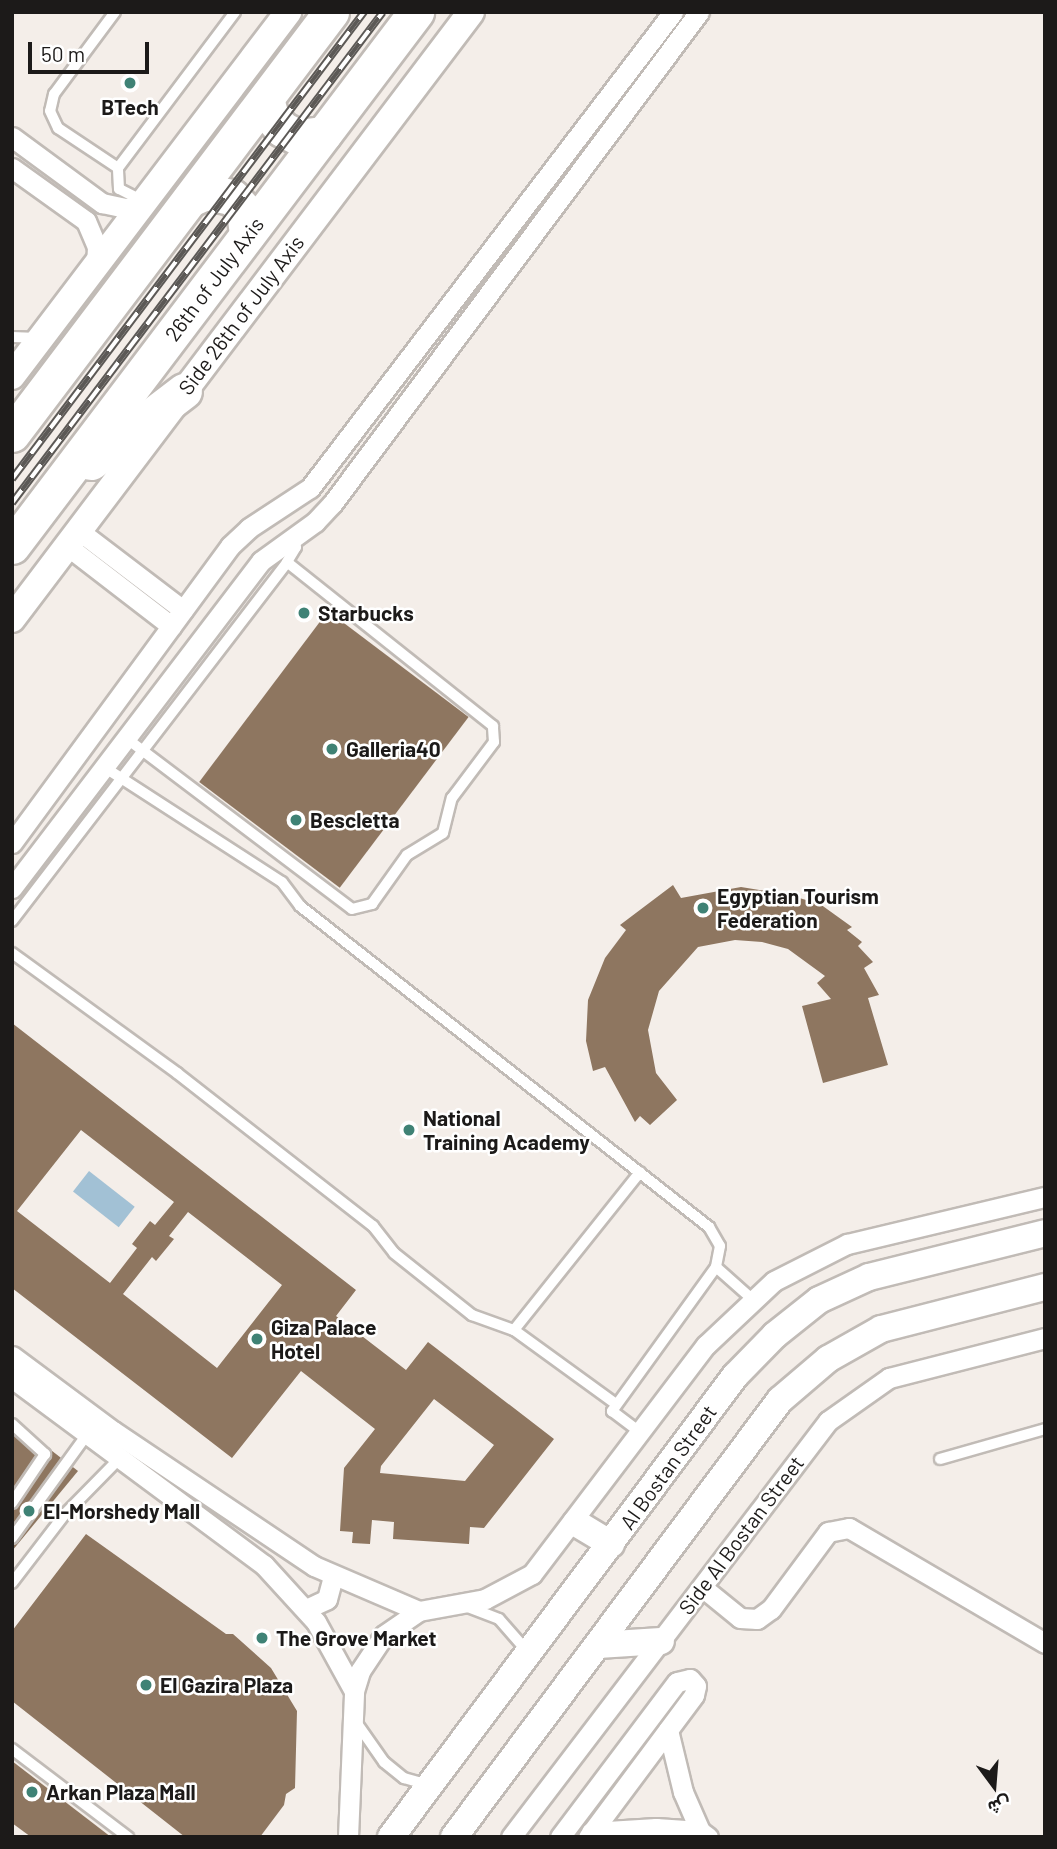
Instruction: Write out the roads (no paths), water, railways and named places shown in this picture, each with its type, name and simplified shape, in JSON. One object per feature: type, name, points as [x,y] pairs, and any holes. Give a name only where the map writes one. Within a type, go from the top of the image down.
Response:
[{"type":"highway","points":[[12,434],[331,12]]},
{"type":"highway","name":"26th of July Axis","points":[[12,546],[416,12]]},
{"type":"highway","points":[[266,99],[276,123],[290,134],[307,137],[324,134]]},
{"type":"highway","points":[[190,199],[206,192],[232,197],[244,210],[247,235]]},
{"type":"highway","points":[[55,489],[184,391]]},
{"type":"street","points":[[12,376],[288,12]]},
{"type":"street","name":"Side 26th of July Axis","points":[[12,619],[471,12]]},
{"type":"street","points":[[12,843],[239,536],[310,488],[673,12]]},
{"type":"street","points":[[12,888],[133,744],[261,561],[323,515],[699,12]]},
{"type":"street","points":[[12,138],[102,203],[126,208],[144,204]]},
{"type":"street","points":[[12,168],[86,221],[97,247],[96,266]]},
{"type":"street","points":[[373,405],[392,420]]},
{"type":"street","points":[[72,537],[183,610]]},
{"type":"street","points":[[72,537],[170,626]]},
{"type":"street","points":[[90,740],[112,767]]},
{"type":"street","points":[[348,1837],[356,1721],[354,1691],[360,1671],[384,1635],[419,1611],[517,1586],[576,1523],[698,1354],[752,1299],[806,1261],[847,1244],[1045,1197]]},
{"type":"street","name":"Al Bostan Street","points":[[391,1837],[735,1376],[775,1335],[819,1300],[896,1267],[1045,1233]]},
{"type":"street","points":[[454,1837],[780,1400],[828,1359],[912,1318],[1045,1287]]},
{"type":"street","name":"Side Al Bostan Street","points":[[510,1837],[812,1440],[846,1404],[912,1369],[1045,1338]]},
{"type":"street","points":[[13,1359],[124,1438],[333,1576],[419,1611]]},
{"type":"street","points":[[12,1378],[264,1565],[306,1609],[354,1691]]},
{"type":"street","points":[[576,1523],[611,1544]]},
{"type":"street","points":[[702,1587],[740,1618],[757,1619],[771,1609],[828,1532],[849,1528],[1045,1643]]},
{"type":"street","points":[[306,1609],[327,1599],[333,1576]]},
{"type":"street","points":[[598,1645],[661,1641]]},
{"type":"street","points":[[560,1837],[677,1682],[690,1679],[696,1691],[590,1835]]},
{"type":"street","points":[[668,1730],[683,1792],[704,1834]]},
{"type":"street","points":[[590,1835],[656,1828],[704,1834]]},
{"type":"lane","points":[[115,12],[54,94],[50,111],[58,128],[118,168]]},
{"type":"lane","points":[[144,204],[119,189],[118,168],[236,12]]},
{"type":"lane","points":[[12,337],[41,338]]},
{"type":"lane","points":[[287,562],[493,726],[494,742],[452,798],[443,833],[407,855],[372,904],[352,909],[133,744],[287,562],[296,547],[294,536]]},
{"type":"lane","points":[[12,921],[112,767],[282,882],[300,906],[709,1227],[720,1246],[716,1267],[616,1404],[613,1414],[641,1433]]},
{"type":"lane","points":[[12,953],[177,1073],[373,1226],[394,1253],[472,1315],[514,1330],[616,1404]]},
{"type":"lane","points":[[514,1330],[640,1172]]},
{"type":"lane","points":[[716,1267],[752,1299]]},
{"type":"lane","points":[[12,1424],[44,1454],[12,1503]]},
{"type":"lane","points":[[940,1459],[1045,1429]]},
{"type":"lane","points":[[12,1538],[88,1433]]},
{"type":"lane","points":[[12,1583],[65,1514],[120,1457]]},
{"type":"lane","points":[[450,1605],[483,1610],[499,1619],[516,1633],[528,1654]]},
{"type":"lane","points":[[356,1721],[384,1762],[404,1778],[429,1785]]},
{"type":"lane","points":[[12,1749],[128,1837]]},
{"type":"water","points":[[89,1171],[135,1207],[119,1227],[73,1191]]},
{"type":"railway","points":[[12,479],[364,12]]},
{"type":"railway","points":[[12,503],[383,12]]},
{"type":"place","name":"BTech","points":[[130,83]]},
{"type":"place","name":"Starbucks","points":[[304,613]]},
{"type":"place","name":"Galleria40","points":[[332,749]]},
{"type":"place","name":"Bescletta","points":[[296,820]]},
{"type":"place","name":"Egyptian Tourism Federation","points":[[703,908]]},
{"type":"place","name":"National Training Academy","points":[[409,1130]]},
{"type":"place","name":"Giza Palace Hotel","points":[[257,1339]]},
{"type":"place","name":"El-Morshedy Mall","points":[[29,1511]]},
{"type":"place","name":"The Grove Market","points":[[262,1638]]},
{"type":"place","name":"El Gazira Plaza","points":[[146,1685]]},
{"type":"place","name":"Arkan Plaza Mall","points":[[32,1792]]}]
